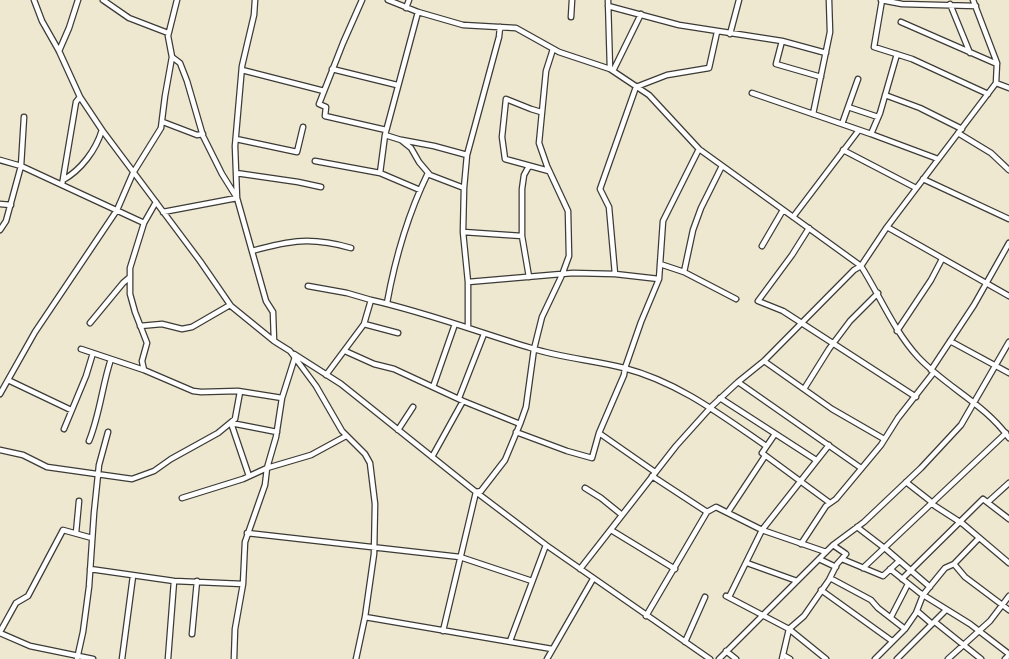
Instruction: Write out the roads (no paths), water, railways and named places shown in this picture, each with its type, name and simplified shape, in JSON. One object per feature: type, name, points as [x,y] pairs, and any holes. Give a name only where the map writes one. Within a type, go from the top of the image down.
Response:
[{"type":"street","points":[[34,0],[42,21],[80,97],[230,305],[274,341],[341,384],[476,492],[546,545],[710,659]]},
{"type":"street","points":[[58,51],[69,28],[78,0]]},
{"type":"street","points":[[103,0],[129,18],[168,33]]},
{"type":"street","points":[[0,394],[35,332],[117,210],[133,173],[162,128],[172,57],[168,33],[177,0]]},
{"type":"street","points":[[255,0],[254,15],[242,70],[236,139],[237,198],[266,301],[273,312],[274,341]]},
{"type":"street","points":[[362,0],[332,68],[319,104],[326,107],[325,116],[386,132],[411,148],[428,173],[464,188]]},
{"type":"street","points":[[388,0],[406,8],[463,25],[516,28],[553,49],[612,70],[649,95],[699,149],[862,266],[897,331],[917,356],[1000,425],[1009,438]]},
{"type":"street","points":[[406,8],[409,0]]},
{"type":"street","points":[[570,17],[572,0]]},
{"type":"street","points":[[730,34],[739,0]]},
{"type":"street","points":[[812,114],[830,32],[829,0]]},
{"type":"street","points":[[976,6],[882,0],[874,48],[912,59],[988,94]]},
{"type":"street","points":[[580,569],[676,446],[720,398],[764,361],[854,270],[862,266],[887,227],[996,83],[997,64],[973,0]]},
{"type":"street","points":[[612,70],[608,3],[679,25],[782,41],[826,53]]},
{"type":"street","points":[[950,4],[970,53]]},
{"type":"street","points":[[380,173],[386,132],[397,85],[418,12]]},
{"type":"street","points":[[612,70],[640,14]]},
{"type":"street","points":[[900,22],[997,64]]},
{"type":"street","points":[[468,328],[468,282],[463,232],[466,155],[499,37],[500,27]]},
{"type":"street","points":[[615,274],[609,207],[600,189],[636,87],[667,75],[709,68],[717,32]]},
{"type":"street","points":[[782,41],[776,64],[821,76]]},
{"type":"street","points":[[476,492],[481,491],[505,460],[520,424],[526,407],[534,349],[542,317],[569,256],[568,211],[549,172],[539,143],[546,71],[553,49]]},
{"type":"street","points":[[871,134],[897,54]]},
{"type":"street","points":[[172,57],[180,63],[188,81],[203,134],[222,174],[237,198]]},
{"type":"street","points":[[332,68],[397,85]]},
{"type":"street","points":[[242,70],[324,91]]},
{"type":"street","points":[[842,124],[858,79]]},
{"type":"street","points":[[996,83],[1009,88]]},
{"type":"street","points":[[752,93],[938,159]]},
{"type":"street","points":[[884,94],[920,108],[960,131],[991,153],[1009,170]]},
{"type":"street","points":[[62,182],[76,102],[80,97]]},
{"type":"street","points":[[541,112],[531,110],[506,99],[502,137],[505,160],[549,172]]},
{"type":"street","points":[[848,107],[878,117]]},
{"type":"street","points":[[0,230],[6,221],[21,166],[24,117]]},
{"type":"street","points":[[163,122],[197,135],[203,134]]},
{"type":"street","points":[[236,139],[297,152],[303,127]]},
{"type":"street","points":[[62,182],[72,175],[90,154],[98,142],[102,130]]},
{"type":"street","points":[[793,217],[859,130]]},
{"type":"street","points":[[401,140],[434,146],[466,155]]},
{"type":"street","points":[[516,432],[592,458],[599,433],[624,376],[641,322],[658,279],[663,221],[699,149]]},
{"type":"street","points":[[843,150],[916,188]]},
{"type":"street","points":[[0,160],[62,182],[144,223]]},
{"type":"street","points":[[316,161],[380,173],[420,190]]},
{"type":"street","points":[[529,277],[522,236],[522,183],[530,166]]},
{"type":"street","points":[[684,272],[693,230],[701,208],[722,166]]},
{"type":"street","points":[[236,173],[321,187]]},
{"type":"street","points":[[386,303],[393,269],[420,190],[428,173]]},
{"type":"street","points":[[923,179],[1009,220]]},
{"type":"street","points":[[163,212],[237,198]]},
{"type":"street","points":[[144,370],[142,361],[147,343],[130,294],[130,268],[144,223],[156,202]]},
{"type":"street","points":[[0,204],[11,205]]},
{"type":"street","points":[[762,246],[783,210]]},
{"type":"street","points":[[887,227],[1009,296]]},
{"type":"street","points":[[809,228],[792,255],[758,301],[782,311],[801,322],[916,397]]},
{"type":"street","points":[[463,232],[522,236]]},
{"type":"street","points":[[252,251],[303,240],[351,248]]},
{"type":"street","points":[[801,544],[826,506],[836,499],[916,397],[987,283],[1009,243]]},
{"type":"street","points":[[897,331],[931,280],[942,259]]},
{"type":"street","points":[[660,264],[684,272],[736,299]]},
{"type":"street","points":[[468,282],[573,273],[615,274],[658,279]]},
{"type":"street","points":[[90,323],[123,282],[130,277]]},
{"type":"street","points":[[308,286],[386,303],[534,349],[625,368],[674,386],[711,408],[766,446]]},
{"type":"street","points":[[804,389],[850,321],[878,293]]},
{"type":"street","points":[[326,375],[364,324],[371,300]]},
{"type":"street","points":[[140,326],[162,324],[182,329],[192,327],[230,305]]},
{"type":"street","points":[[364,324],[398,333]]},
{"type":"street","points":[[433,387],[455,324]]},
{"type":"street","points":[[432,457],[461,400],[484,334]]},
{"type":"street","points":[[950,340],[1009,373]]},
{"type":"street","points":[[719,659],[833,545],[857,527],[906,482],[961,425],[1009,342]]},
{"type":"street","points":[[81,349],[144,370],[194,390],[240,392],[282,398]]},
{"type":"street","points":[[290,351],[316,386],[342,431],[365,454],[370,463],[375,504],[374,548],[371,586],[356,659]]},
{"type":"street","points":[[345,351],[374,364],[394,369],[461,400],[520,424]]},
{"type":"street","points":[[64,429],[86,376],[93,353]]},
{"type":"street","points":[[234,659],[245,542],[264,485],[277,432],[282,398],[295,357]]},
{"type":"street","points":[[89,441],[96,424],[104,382],[111,359]]},
{"type":"street","points":[[764,361],[832,409],[884,439]]},
{"type":"street","points":[[8,380],[71,410]]},
{"type":"street","points":[[738,382],[861,468]]},
{"type":"street","points":[[0,450],[22,455],[48,467],[132,479],[154,471],[171,459],[218,433],[231,423],[235,419],[240,392]]},
{"type":"street","points":[[720,398],[816,460]]},
{"type":"street","points":[[398,430],[413,406]]},
{"type":"street","points":[[231,423],[277,432]]},
{"type":"street","points":[[231,423],[249,476]]},
{"type":"street","points":[[77,658],[83,632],[89,587],[99,465],[108,432]]},
{"type":"street","points":[[599,433],[707,512]]},
{"type":"street","points":[[863,568],[1006,433]]},
{"type":"street","points":[[775,434],[762,453],[830,503]]},
{"type":"street","points":[[182,498],[249,476],[267,468],[311,455],[346,436]]},
{"type":"street","points":[[826,659],[789,629],[727,597],[747,563],[762,530],[829,445]]},
{"type":"street","points":[[728,512],[765,456]]},
{"type":"street","points":[[906,482],[1009,562]]},
{"type":"street","points":[[988,502],[1009,483]]},
{"type":"street","points":[[585,488],[622,515]]},
{"type":"street","points":[[443,631],[476,492]]},
{"type":"street","points":[[902,579],[983,499],[1009,518]]},
{"type":"street","points":[[76,533],[79,501]]},
{"type":"street","points":[[646,616],[707,512],[716,507],[762,530],[826,552]]},
{"type":"street","points":[[857,527],[930,588]]},
{"type":"street","points":[[92,538],[63,530],[28,596],[16,604],[0,633],[30,646],[77,658],[93,659]]},
{"type":"street","points":[[610,530],[674,569]]},
{"type":"street","points":[[247,533],[460,557],[532,581]]},
{"type":"street","points":[[884,659],[877,657],[905,629],[917,611],[923,596],[944,568],[954,564],[979,538]]},
{"type":"street","points":[[510,641],[546,545]]},
{"type":"street","points":[[790,659],[782,657],[789,629],[804,616],[846,554],[833,545]]},
{"type":"street","points":[[819,559],[836,567]]},
{"type":"street","points":[[842,559],[883,576],[899,561]]},
{"type":"street","points":[[747,563],[797,581]]},
{"type":"street","points":[[954,564],[965,577],[1009,610]]},
{"type":"street","points":[[90,569],[174,581],[242,584]]},
{"type":"street","points":[[890,569],[923,596],[980,631],[1009,655],[1005,659]]},
{"type":"street","points":[[122,659],[133,576]]},
{"type":"street","points":[[830,578],[871,600],[878,608],[905,629]]},
{"type":"street","points":[[547,659],[594,579]]},
{"type":"street","points":[[168,659],[174,581]]},
{"type":"street","points":[[192,634],[197,581]]},
{"type":"street","points":[[890,617],[908,584]]},
{"type":"street","points":[[821,590],[892,642]]},
{"type":"street","points":[[949,659],[980,631],[1009,596]]},
{"type":"street","points":[[685,642],[705,597]]},
{"type":"street","points":[[897,659],[946,610]]},
{"type":"street","points":[[917,611],[980,659]]},
{"type":"street","points":[[365,617],[552,649]]},
{"type":"street","points":[[726,651],[736,659]]}]
